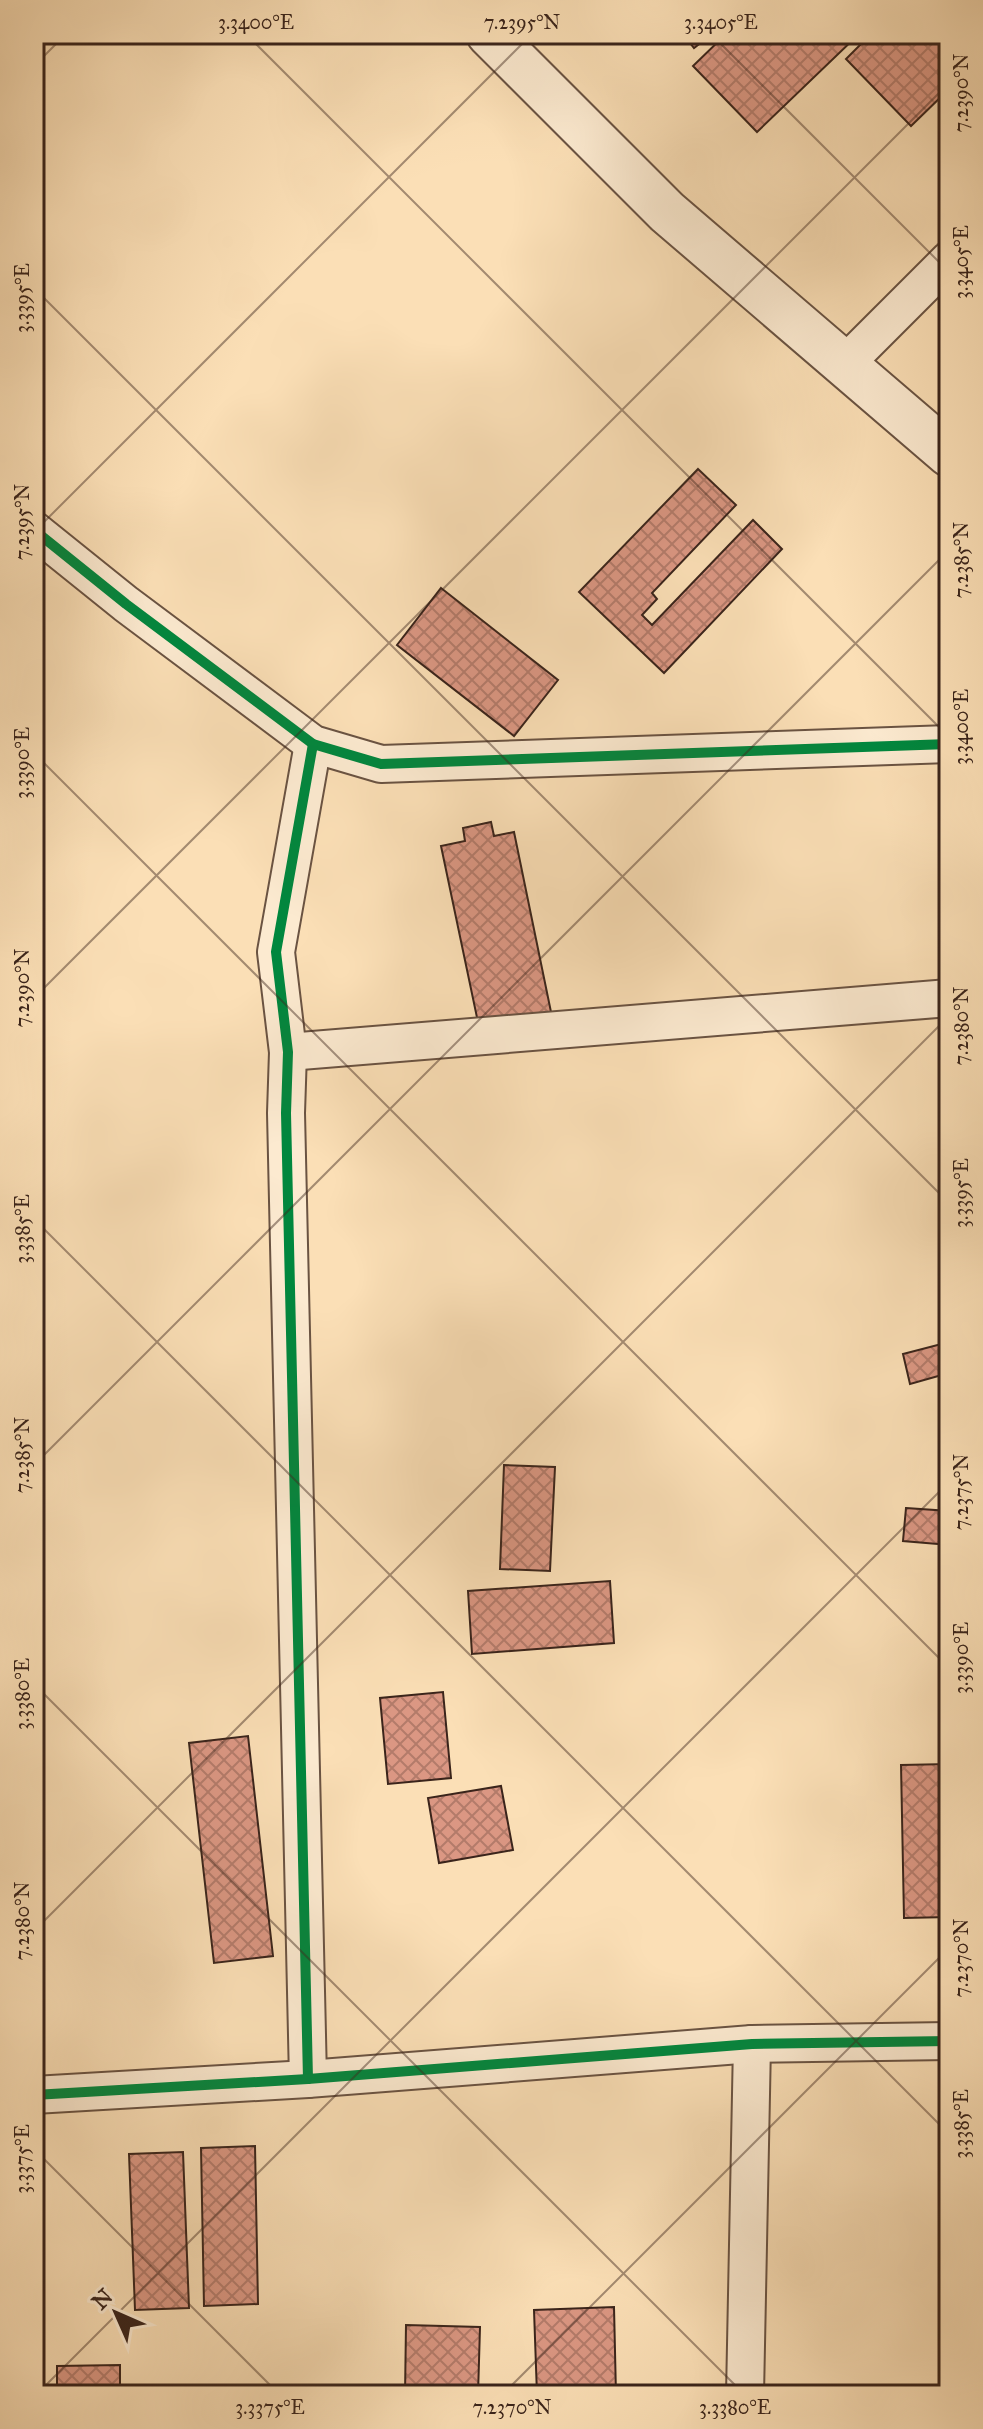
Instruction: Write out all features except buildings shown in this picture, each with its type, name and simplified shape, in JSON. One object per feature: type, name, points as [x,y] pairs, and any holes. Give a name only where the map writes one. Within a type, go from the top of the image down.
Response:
[{"type":"street","points":[[489,34],[667,212],[949,454]]},
{"type":"street","points":[[845,364],[949,260]]},
{"type":"street","points":[[34,530],[126,604],[313,744],[381,764],[949,744]]},
{"type":"street","points":[[308,2079],[286,1113],[288,1052],[276,952],[313,744]]},
{"type":"street","points":[[288,1052],[949,998]]},
{"type":"street","points":[[34,2095],[308,2079],[752,2044],[949,2041]]},
{"type":"street","points":[[745,2395],[752,2044]]},
{"type":"cycle path","points":[[34,530],[126,604],[313,744],[381,764],[949,744]]},
{"type":"cycle path","points":[[308,2079],[286,1113],[288,1052],[276,952],[313,744]]},
{"type":"cycle path","points":[[34,2095],[308,2079],[752,2044],[949,2041]]}]
